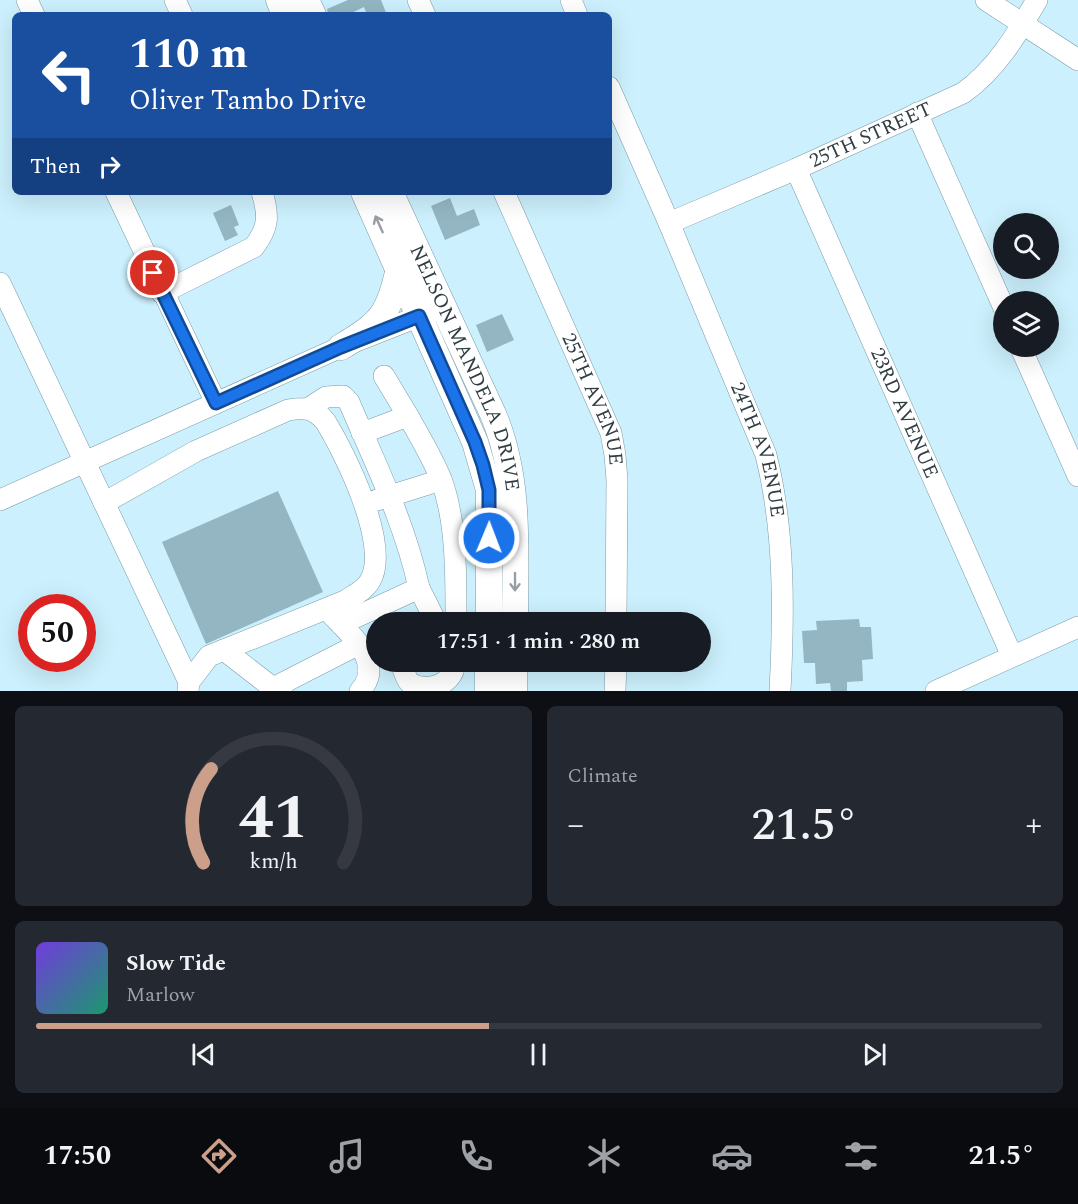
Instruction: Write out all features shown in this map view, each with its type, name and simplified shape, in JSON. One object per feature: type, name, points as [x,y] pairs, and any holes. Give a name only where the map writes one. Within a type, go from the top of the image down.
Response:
[{"type":"main road","name":"NELSON MANDELA DRIVE","points":[[365,195],[475,442],[483,465],[489,490],[490,512],[489,612]]},
{"type":"main road","name":"NELSON MANDELA DRIVE","points":[[391,195],[493,414],[507,452],[512,477],[514,520],[514,612]]},
{"type":"main road","points":[[341,347],[365,333],[382,318],[392,300],[399,268]]},
{"type":"main road","points":[[488,672],[488,691]]},
{"type":"main road","points":[[514,672],[514,691]]},
{"type":"street","points":[[986,0],[1078,60]]},
{"type":"street","name":"25TH STREET","points":[[669,223],[796,169],[916,112],[963,93],[991,68],[1024,23],[1037,0]]},
{"type":"street","name":"24TH AVENUE","points":[[612,94],[766,455],[778,525],[781,582],[780,691]]},
{"type":"street","points":[[916,112],[996,291]]},
{"type":"street","name":"23RD AVENUE","points":[[796,169],[1012,656]]},
{"type":"street","points":[[117,195],[216,403]]},
{"type":"street","points":[[162,293],[254,247],[263,236],[267,224],[267,208],[263,195]]},
{"type":"street","name":"25TH AVENUE","points":[[505,195],[611,433],[617,480],[616,612]]},
{"type":"street","points":[[0,283],[7,316],[84,462],[188,687],[217,653],[333,617],[366,615]]},
{"type":"street","points":[[0,500],[341,347],[444,307]]},
{"type":"street","points":[[1025,357],[1078,476]]},
{"type":"street","points":[[384,376],[426,447],[441,480],[453,545],[456,612]]},
{"type":"street","points":[[104,503],[196,451],[288,410],[309,408],[326,397],[343,396],[349,402],[390,497],[407,540],[419,588],[431,612]]},
{"type":"street","points":[[309,408],[318,413],[330,429],[365,504],[376,548],[376,566],[370,581],[362,590],[345,601],[333,617]]},
{"type":"street","points":[[362,433],[408,416]]},
{"type":"street","points":[[365,504],[441,480]]},
{"type":"street","points":[[387,612],[419,588]]},
{"type":"street","points":[[333,617],[359,644],[370,666],[369,676],[360,691]]},
{"type":"street","points":[[936,691],[1078,627]]},
{"type":"street","points":[[169,643],[217,653],[277,689],[359,644]]},
{"type":"street","points":[[405,672],[410,683],[427,690],[436,688],[445,682],[452,672]]},
{"type":"street","points":[[615,691],[616,672]]},
{"type":"building","points":[[348,0],[381,0],[386,12],[366,12],[364,7],[353,12],[328,12],[327,9]]},
{"type":"building","points":[[450,198],[457,216],[474,209],[480,225],[445,240],[431,206]]},
{"type":"building","points":[[231,205],[239,225],[234,227],[238,235],[225,241],[213,213]]},
{"type":"building","points":[[502,314],[514,340],[487,352],[476,325]]},
{"type":"building","points":[[278,491],[323,592],[206,644],[162,542]]},
{"type":"building","points":[[859,619],[860,627],[871,627],[873,659],[862,660],[863,681],[847,682],[847,691],[831,691],[830,683],[816,684],[815,663],[804,663],[802,631],[817,630],[816,621]]},
{"type":"route","points":[[153,273],[216,403],[341,347],[419,316],[483,465],[489,490],[489,538]]}]
